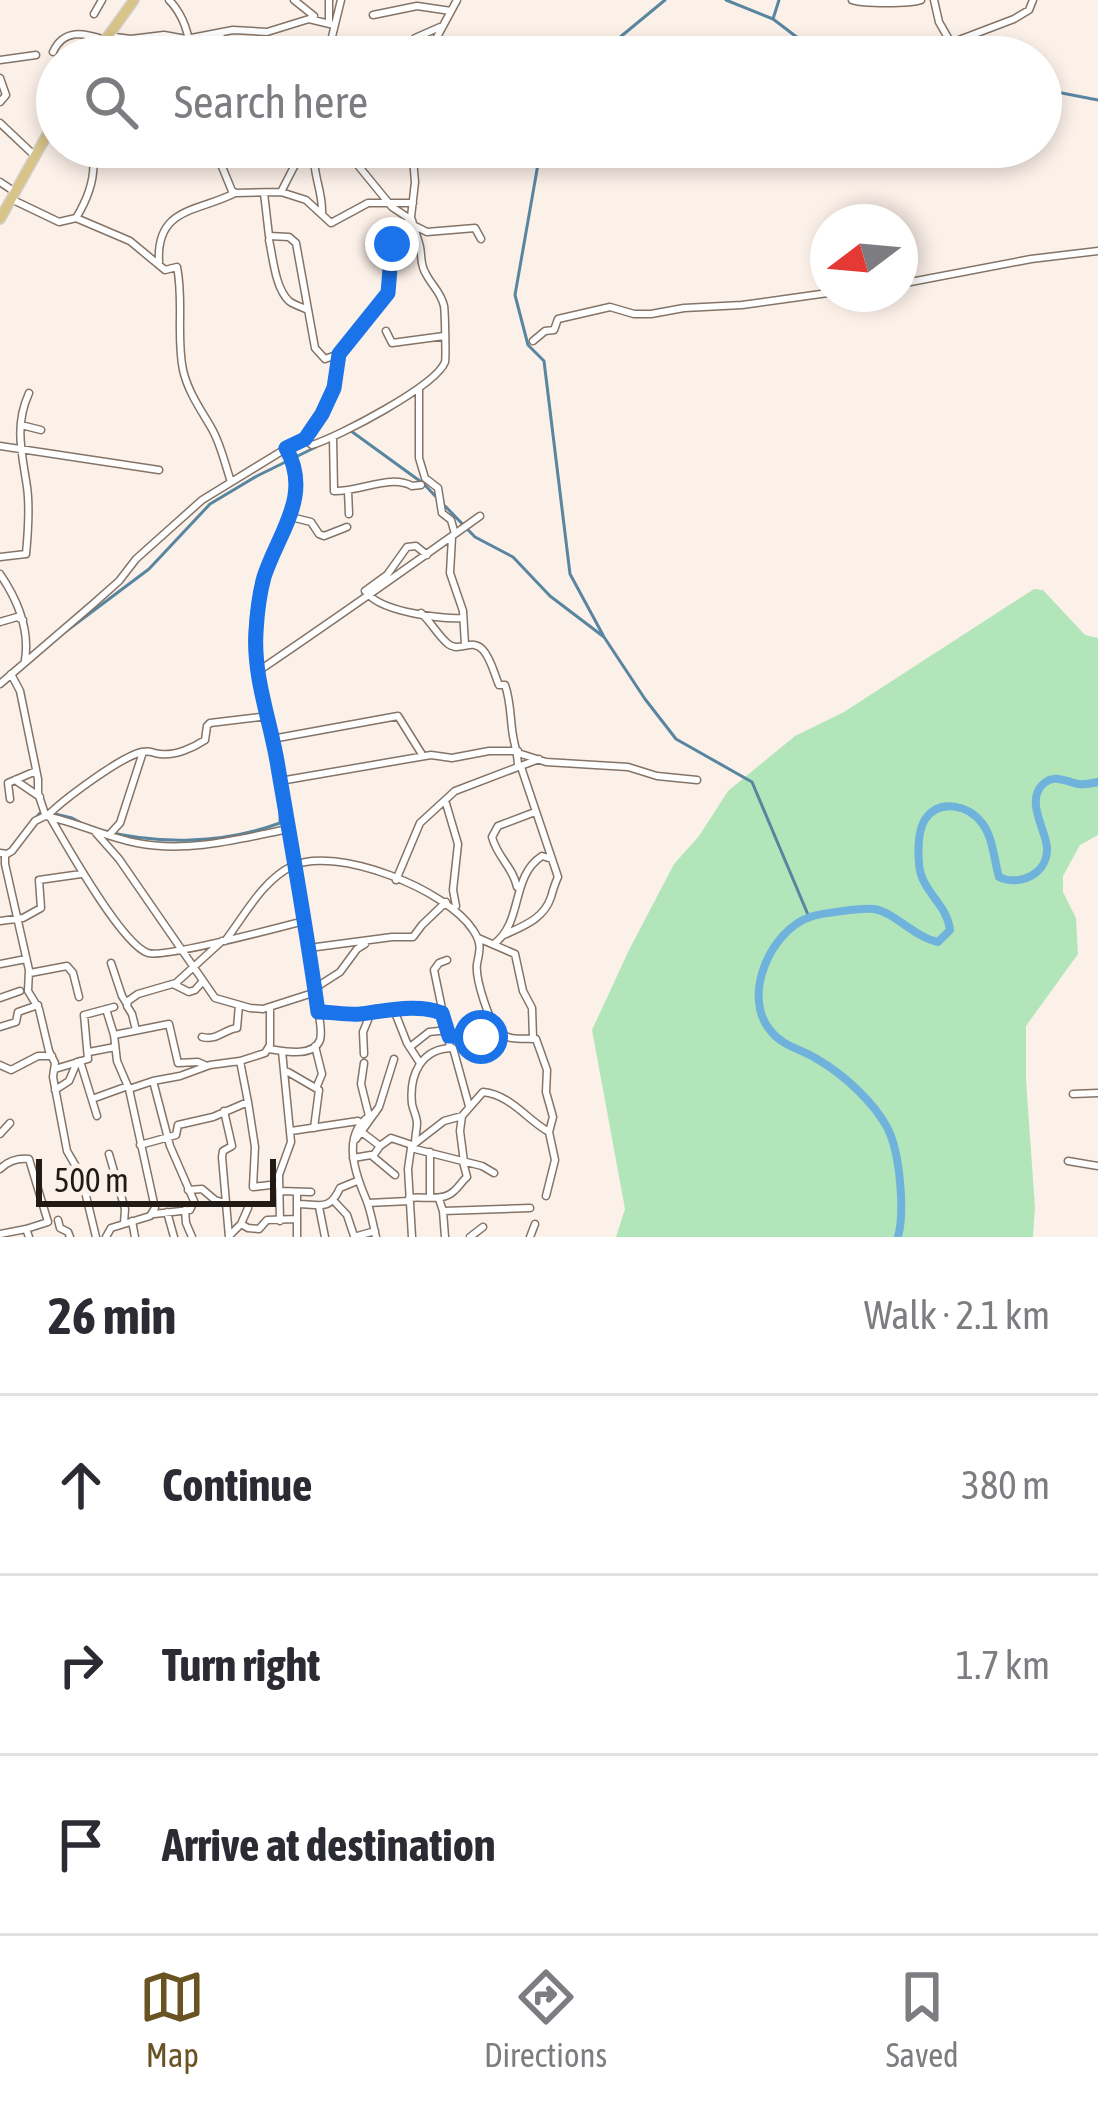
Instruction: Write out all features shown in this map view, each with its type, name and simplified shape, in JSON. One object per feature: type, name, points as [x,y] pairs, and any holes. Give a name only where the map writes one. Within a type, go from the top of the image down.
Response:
[{"type":"main road","points":[[107,36],[134,0]]},
{"type":"main road","points":[[0,220],[35,156]]},
{"type":"street","points":[[94,14],[102,0]]},
{"type":"street","points":[[169,0],[184,22],[186,36]]},
{"type":"street","points":[[329,0],[330,36]]},
{"type":"street","points":[[331,24],[341,0]]},
{"type":"street","points":[[439,36],[457,0]]},
{"type":"street","points":[[852,0],[910,4],[921,0]]},
{"type":"street","points":[[934,0],[947,36]]},
{"type":"street","points":[[965,36],[1016,18],[1029,10],[1033,0]]},
{"type":"street","points":[[298,1],[317,19]]},
{"type":"street","points":[[373,15],[417,6],[451,11]]},
{"type":"street","points":[[202,36],[238,30],[267,32],[301,20],[331,24]]},
{"type":"street","points":[[419,36],[443,25]]},
{"type":"street","points":[[0,60],[36,55]]},
{"type":"street","points":[[0,78],[6,94],[0,102]]},
{"type":"street","points":[[0,123],[35,156]]},
{"type":"street","points":[[76,218],[87,201],[93,168]]},
{"type":"street","points":[[223,168],[234,193]]},
{"type":"street","points":[[281,192],[293,168]]},
{"type":"street","points":[[314,168],[322,217]]},
{"type":"street","points":[[359,168],[392,207],[427,232],[475,228],[481,238]]},
{"type":"street","points":[[305,439],[312,445],[333,436],[419,390],[446,360],[444,306],[423,269],[411,220],[412,168]]},
{"type":"street","points":[[0,182],[59,222],[76,218],[130,241],[165,270],[177,267],[184,376],[213,432],[231,482]]},
{"type":"street","points":[[159,265],[158,248],[166,225],[180,214],[234,193],[281,192],[306,200],[331,223],[368,203],[413,203]]},
{"type":"street","points":[[264,193],[268,235],[289,237],[296,243],[315,350],[325,359],[339,354]]},
{"type":"street","points":[[0,684],[119,581],[136,559],[202,500],[305,439],[334,388],[339,354],[388,293],[392,244],[411,220]]},
{"type":"street","points":[[269,240],[286,298],[308,310]]},
{"type":"street","points":[[918,281],[1098,251]]},
{"type":"street","points":[[532,341],[554,330],[558,319],[597,309],[616,307],[651,314],[810,296]]},
{"type":"street","points":[[386,331],[391,343],[443,337]]},
{"type":"street","points":[[419,390],[420,463],[426,479],[438,488],[442,513],[451,520],[450,573],[464,617],[464,646]]},
{"type":"street","points":[[0,557],[26,554],[28,494],[20,414],[29,393]]},
{"type":"street","points":[[20,425],[41,430]]},
{"type":"street","points":[[333,436],[332,489],[348,491],[391,481],[422,484]]},
{"type":"street","points":[[0,446],[159,470]]},
{"type":"street","points":[[92,1099],[259,1056],[269,1049],[298,1052],[315,1046],[320,1037],[309,948],[257,672],[262,586],[290,518],[297,484],[286,448]]},
{"type":"street","points":[[348,491],[349,514]]},
{"type":"street","points":[[257,672],[480,516]]},
{"type":"street","points":[[290,518],[311,522],[324,536],[346,527]]},
{"type":"street","points":[[370,596],[407,547],[419,547],[428,555]]},
{"type":"street","points":[[0,574],[23,620],[26,646],[18,684],[40,797],[82,874],[135,945],[153,954],[304,921]]},
{"type":"street","points":[[370,596],[391,609],[464,617]]},
{"type":"street","points":[[421,613],[448,644],[482,649],[499,685],[505,685],[520,767],[558,877],[542,914],[494,944]]},
{"type":"street","points":[[0,622],[18,616],[23,620]]},
{"type":"street","points":[[11,674],[18,684]]},
{"type":"street","points":[[96,1237],[81,1175],[67,1150],[52,1077],[55,1069],[38,1005],[28,992],[30,974],[3,854],[12,851],[35,821],[116,765],[143,752],[165,755],[205,740],[208,724],[268,716]]},
{"type":"street","points":[[272,739],[398,716],[423,756]]},
{"type":"street","points":[[280,781],[423,756],[448,758],[489,751],[518,752],[555,764],[628,767],[697,780]]},
{"type":"street","points":[[118,838],[143,752]]},
{"type":"street","points":[[396,880],[420,823],[445,800],[464,786],[539,759]]},
{"type":"street","points":[[10,799],[8,784],[36,771]]},
{"type":"street","points":[[14,781],[40,797]]},
{"type":"street","points":[[445,800],[458,844],[452,890],[457,910]]},
{"type":"street","points":[[518,891],[513,872],[495,849],[492,837],[498,826],[536,812]]},
{"type":"street","points":[[48,816],[118,838],[166,846],[240,840],[288,829]]},
{"type":"street","points":[[109,835],[118,828]]},
{"type":"street","points":[[95,832],[119,859],[215,998],[270,1008],[315,990],[340,971],[359,946],[374,939]]},
{"type":"street","points":[[504,935],[515,913],[518,891],[534,861],[550,846]]},
{"type":"street","points":[[544,856],[553,859]]},
{"type":"street","points":[[127,1004],[138,994],[173,984],[224,940],[255,898],[294,865],[335,861],[432,893],[457,910],[478,938],[482,950],[477,971],[488,1013],[502,1034]]},
{"type":"street","points":[[0,921],[41,908],[39,880],[82,874]]},
{"type":"street","points":[[309,948],[415,937],[446,902]]},
{"type":"street","points":[[478,938],[515,954],[532,1008],[532,1038],[542,1050],[553,1117],[550,1132],[555,1160],[546,1196]]},
{"type":"street","points":[[0,964],[27,958]]},
{"type":"street","points":[[447,960],[434,970],[450,1047],[470,1106]]},
{"type":"street","points":[[111,963],[136,1030]]},
{"type":"street","points":[[30,974],[68,966],[79,997]]},
{"type":"street","points":[[173,984],[189,992],[203,981]]},
{"type":"street","points":[[0,998],[20,991]]},
{"type":"street","points":[[0,1027],[16,1022],[18,1012],[38,1005]]},
{"type":"street","points":[[202,1037],[217,1037],[237,1028],[239,1005]]},
{"type":"street","points":[[55,1069],[88,1059],[84,1015],[110,1008],[116,1061],[128,1088],[154,1214]]},
{"type":"street","points":[[269,1049],[270,1008]]},
{"type":"street","points":[[318,1012],[428,1009],[442,1013]]},
{"type":"street","points":[[372,1010],[364,1028],[361,1084],[366,1122],[379,1145]]},
{"type":"street","points":[[394,1010],[420,1063]]},
{"type":"street","points":[[114,1035],[169,1024],[178,1063],[207,1066]]},
{"type":"street","points":[[410,1047],[429,1032],[532,1038]]},
{"type":"street","points":[[315,1046],[322,1074],[316,1086]]},
{"type":"street","points":[[89,1052],[115,1047]]},
{"type":"street","points":[[412,1237],[408,1159],[417,1121],[413,1081],[420,1063],[450,1047]]},
{"type":"street","points":[[280,1221],[280,1170],[291,1146],[283,1051]]},
{"type":"street","points":[[0,1065],[11,1070],[41,1055],[52,1056]]},
{"type":"street","points":[[333,1200],[347,1215],[354,1236],[376,1234],[357,1181],[353,1142],[394,1059]]},
{"type":"street","points":[[55,1090],[69,1081],[79,1061]]},
{"type":"street","points":[[79,1061],[97,1116]]},
{"type":"street","points":[[240,1061],[255,1154],[253,1187],[311,1192]]},
{"type":"street","points":[[286,1071],[316,1086],[314,1128]]},
{"type":"street","points":[[93,1225],[111,1228],[154,1214],[190,1210],[194,1204],[167,1137],[153,1081]]},
{"type":"street","points":[[467,1175],[462,1116],[483,1092],[496,1094],[550,1132]]},
{"type":"street","points":[[1072,1094],[1098,1093]]},
{"type":"street","points":[[140,1145],[177,1134],[178,1125],[248,1102]]},
{"type":"street","points":[[224,1111],[232,1146],[222,1154],[229,1236]]},
{"type":"street","points":[[413,1146],[443,1121],[462,1116]]},
{"type":"street","points":[[291,1131],[366,1122]]},
{"type":"street","points":[[366,1122],[379,1145]]},
{"type":"street","points":[[0,1134],[10,1123]]},
{"type":"street","points":[[373,1156],[379,1145],[396,1138],[494,1173]]},
{"type":"street","points":[[430,1152],[434,1198],[443,1210],[445,1237]]},
{"type":"street","points":[[109,1154],[135,1237]]},
{"type":"street","points":[[353,1158],[373,1156],[395,1175]]},
{"type":"street","points":[[0,1169],[5,1163],[29,1160],[48,1222],[27,1233],[0,1234]]},
{"type":"street","points":[[1069,1161],[1098,1166]]},
{"type":"street","points":[[368,1203],[453,1194],[478,1165]]},
{"type":"street","points":[[298,1204],[319,1207],[333,1200],[340,1187],[357,1181]]},
{"type":"street","points":[[188,1190],[202,1189],[224,1203]]},
{"type":"street","points":[[297,1192],[297,1237]]},
{"type":"street","points":[[319,1207],[325,1237]]},
{"type":"street","points":[[229,1236],[248,1208]]},
{"type":"street","points":[[443,1210],[530,1208]]},
{"type":"street","points":[[185,1210],[191,1237]]},
{"type":"street","points":[[167,1212],[174,1237]]},
{"type":"street","points":[[241,1224],[259,1229],[267,1220],[296,1219]]},
{"type":"street","points":[[58,1220],[70,1237]]},
{"type":"street","points":[[530,1237],[535,1224]]},
{"type":"street","points":[[470,1237],[483,1227]]},
{"type":"street","points":[[106,1237],[111,1228]]},
{"type":"green space","points":[[1034,589],[1043,590],[1085,635],[1098,638],[1098,835],[1080,845],[1063,876],[1063,892],[1076,918],[1078,954],[1026,1026],[1033,1237],[616,1237],[625,1209],[592,1030],[674,864],[728,791],[795,736],[844,712]]},
{"type":"waterway","points":[[621,36],[665,0]]},
{"type":"waterway","points":[[726,0],[773,19],[795,36]]},
{"type":"waterway","points":[[773,19],[779,0]]},
{"type":"waterway","points":[[1062,93],[1098,100]]},
{"type":"waterway","points":[[537,168],[515,295],[528,345],[544,361],[570,574],[603,635]]},
{"type":"waterway","points":[[351,431],[438,499]]},
{"type":"waterway","points":[[65,632],[149,569],[210,504],[316,447]]},
{"type":"waterway","points":[[445,506],[475,537],[513,557],[550,596],[604,637],[676,739],[752,782],[809,917]]},
{"type":"waterway","points":[[258,691],[251,653],[252,613],[261,573],[278,539]]},
{"type":"waterway","points":[[100,830],[190,840],[236,835],[280,823],[265,724]]},
{"type":"waterway","points":[[898,1237],[900,1183],[888,1129],[847,1081],[770,1030],[759,1000],[764,966],[796,924],[832,912],[882,911],[938,942],[950,930],[921,874],[919,840],[926,818],[947,806],[976,817],[989,835],[999,877],[1023,879],[1038,871],[1046,857],[1036,807],[1043,784],[1056,779],[1098,782]]},
{"type":"waterway","points":[[27,828],[40,813]]},
{"type":"waterway","points":[[55,814],[85,825]]},
{"type":"route","points":[[392,244],[388,293],[339,354],[334,388],[322,414],[305,439],[286,448],[297,494],[265,575],[255,661],[278,766],[318,1012],[428,1009],[442,1013],[449,1036],[481,1037]]}]
